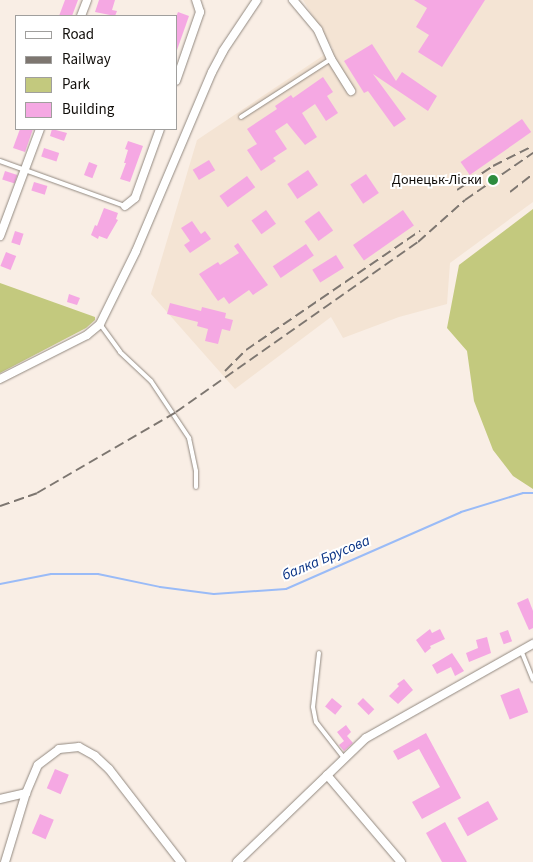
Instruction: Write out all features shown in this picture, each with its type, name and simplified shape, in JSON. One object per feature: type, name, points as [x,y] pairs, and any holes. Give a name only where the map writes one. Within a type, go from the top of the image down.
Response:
[{"type":"street","points":[[81,15],[87,0]]},
{"type":"street","points":[[178,75],[200,12],[196,0]]},
{"type":"street","points":[[0,378],[87,335],[100,324],[136,251],[212,72],[223,50],[258,0]]},
{"type":"street","points":[[293,0],[318,30],[331,59],[351,91]]},
{"type":"street","points":[[0,236],[40,130]]},
{"type":"street","points":[[126,206],[135,198],[160,130]]},
{"type":"street","points":[[237,862],[366,738],[533,644]]},
{"type":"street","points":[[5,862],[26,794],[38,765],[59,749],[79,747],[95,756],[109,769],[182,862]]},
{"type":"street","points":[[326,775],[401,862]]},
{"type":"street","points":[[0,799],[26,794]]},
{"type":"lane","points":[[241,117],[331,59]]},
{"type":"lane","points":[[0,161],[126,206]]},
{"type":"lane","points":[[100,324],[120,352],[151,381],[190,438],[196,471],[196,487]]},
{"type":"lane","points":[[521,650],[533,680]]},
{"type":"lane","points":[[319,652],[313,707],[316,722],[344,758]]},
{"type":"shaded area","points":[[303,0],[533,0],[533,202],[450,263],[447,304],[399,317],[343,338],[331,317],[235,389],[151,294],[197,140],[333,49]]},
{"type":"green space","points":[[533,209],[533,489],[513,476],[493,450],[474,401],[467,351],[447,328],[459,265]]},
{"type":"green space","points":[[0,283],[95,317],[95,320],[86,328],[0,373]]},
{"type":"building","points":[[65,0],[78,0],[72,15],[59,15]]},
{"type":"building","points":[[99,0],[115,0],[112,10],[117,11],[115,15],[95,12]]},
{"type":"building","points":[[414,0],[485,0],[442,67],[418,52],[429,35],[416,27],[427,8]]},
{"type":"building","points":[[178,12],[189,16],[178,47],[178,15]]},
{"type":"building","points":[[372,44],[396,81],[402,72],[437,96],[428,111],[373,74],[406,119],[394,127],[368,91],[364,93],[344,61]]},
{"type":"building","points":[[323,77],[333,92],[327,96],[338,113],[326,121],[315,104],[302,113],[317,137],[305,145],[287,123],[275,131],[287,149],[273,158],[276,161],[261,171],[247,150],[257,144],[247,129],[277,109],[275,106],[291,95],[293,98]]},
{"type":"building","points":[[522,119],[531,132],[470,175],[461,162]]},
{"type":"building","points":[[20,130],[33,130],[25,152],[13,148]]},
{"type":"building","points":[[52,130],[67,133],[64,141],[50,136]]},
{"type":"building","points":[[128,141],[143,146],[130,182],[120,179],[126,163],[124,163],[128,150],[125,149]]},
{"type":"building","points":[[44,148],[59,153],[56,162],[41,157]]},
{"type":"building","points":[[209,160],[215,170],[199,180],[193,170]]},
{"type":"building","points":[[89,162],[97,165],[92,178],[84,175]]},
{"type":"building","points":[[308,170],[318,185],[297,199],[287,184]]},
{"type":"building","points":[[5,171],[17,175],[15,184],[2,180]]},
{"type":"building","points":[[366,174],[379,193],[363,204],[350,185]]},
{"type":"building","points":[[247,176],[255,187],[228,207],[219,196]]},
{"type":"building","points":[[34,182],[47,186],[45,195],[31,191]]},
{"type":"building","points":[[104,208],[118,213],[116,219],[118,220],[107,239],[99,236],[98,239],[91,235],[95,225],[97,226]]},
{"type":"building","points":[[266,210],[276,224],[261,234],[251,221]]},
{"type":"building","points":[[403,210],[414,226],[364,261],[353,245]]},
{"type":"building","points":[[319,211],[333,230],[319,241],[304,222]]},
{"type":"building","points":[[192,221],[201,234],[205,231],[211,239],[190,253],[184,245],[190,241],[181,228]]},
{"type":"building","points":[[15,231],[24,234],[20,245],[11,242]]},
{"type":"building","points":[[238,243],[268,285],[253,295],[249,290],[229,304],[224,297],[218,301],[199,274],[218,262],[220,265],[239,253],[234,246]]},
{"type":"building","points":[[306,244],[314,256],[281,278],[273,266]]},
{"type":"building","points":[[6,252],[16,256],[11,270],[0,266]]},
{"type":"building","points":[[336,255],[344,268],[320,283],[312,270]]},
{"type":"building","points":[[69,294],[80,298],[77,305],[67,302]]},
{"type":"building","points":[[170,303],[201,311],[202,307],[226,313],[225,318],[233,320],[230,331],[222,329],[218,344],[205,341],[208,329],[197,326],[198,322],[167,314]]},
{"type":"building","points":[[528,598],[533,611],[533,628],[529,630],[517,603]]},
{"type":"building","points":[[430,629],[432,633],[440,629],[445,639],[430,646],[431,648],[425,653],[416,640]]},
{"type":"building","points":[[508,630],[512,641],[504,644],[500,633]]},
{"type":"building","points":[[487,637],[491,653],[469,662],[466,653],[478,648],[476,640]]},
{"type":"building","points":[[452,653],[464,671],[455,676],[451,667],[437,674],[432,665]]},
{"type":"building","points":[[404,679],[413,690],[398,704],[389,696],[399,686],[397,684]]},
{"type":"building","points":[[519,688],[528,712],[510,719],[500,695]]},
{"type":"building","points":[[332,698],[342,706],[335,715],[325,707]]},
{"type":"building","points":[[363,698],[374,709],[369,715],[357,704]]},
{"type":"building","points":[[346,725],[351,732],[347,736],[353,743],[344,751],[339,745],[344,741],[337,732]]},
{"type":"building","points":[[426,733],[461,798],[422,819],[412,802],[440,787],[419,749],[398,760],[393,751]]},
{"type":"building","points":[[55,769],[69,775],[61,794],[47,788]]},
{"type":"building","points":[[488,801],[498,819],[468,836],[457,818]]},
{"type":"building","points":[[40,814],[54,820],[46,839],[32,833]]},
{"type":"building","points":[[445,822],[467,862],[442,862],[426,833]]},
{"type":"waterway","name":"балка Брусова","points":[[0,584],[51,574],[98,574],[160,587],[214,594],[286,589],[461,512],[523,493],[533,493]]},
{"type":"railway","points":[[457,190],[493,166],[531,147]]},
{"type":"railway","points":[[0,506],[37,493],[176,412],[418,242],[465,200],[533,153]]},
{"type":"railway","points":[[510,192],[533,174]]},
{"type":"railway","points":[[225,371],[246,350],[420,231]]},
{"type":"place","name":"Донецьк-Ліски","points":[[493,180]]}]
